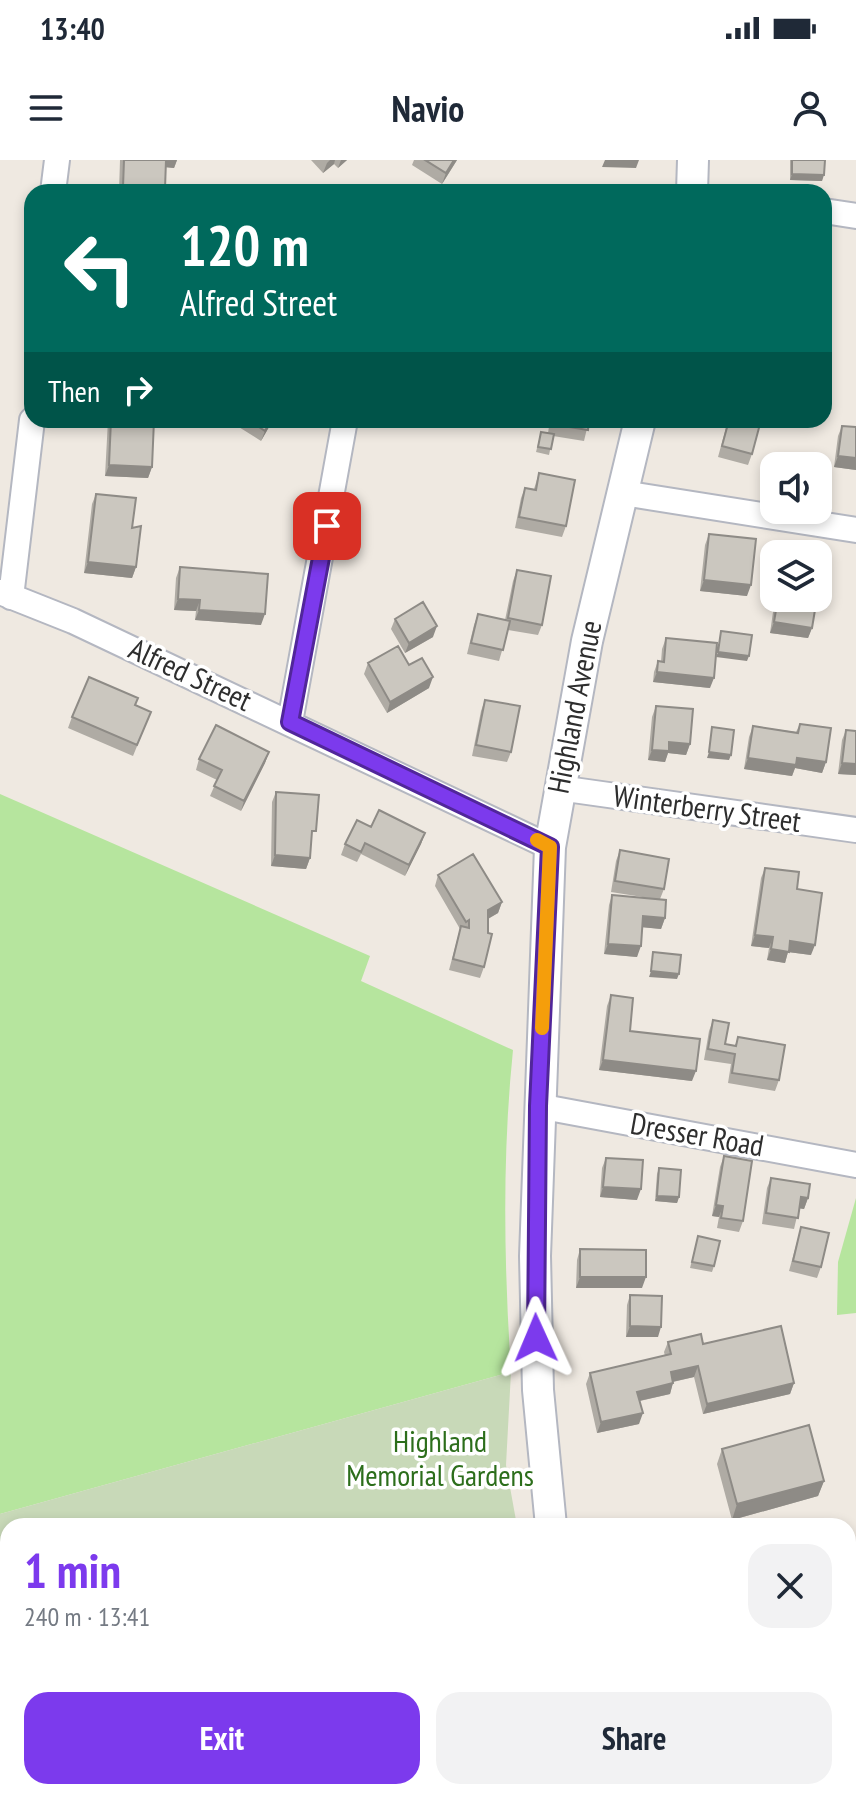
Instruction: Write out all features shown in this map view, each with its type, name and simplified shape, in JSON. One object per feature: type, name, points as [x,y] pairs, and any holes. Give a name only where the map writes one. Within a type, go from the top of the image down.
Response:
[{"type":"street","points":[[54,184],[57,160]]},
{"type":"street","points":[[692,184],[693,160]]},
{"type":"street","points":[[832,212],[856,216]]},
{"type":"street","points":[[5,594],[31,428]]},
{"type":"street","points":[[290,722],[344,428]]},
{"type":"street","name":"Highland Avenue","points":[[550,1518],[536,1366],[538,1106],[550,847],[587,641],[638,428]]},
{"type":"street","points":[[623,493],[856,530]]},
{"type":"street","name":"Alfred Street","points":[[5,594],[73,621],[550,847]]},
{"type":"street","name":"Winterberry Street","points":[[559,788],[856,830]]},
{"type":"street","name":"Dresser Road","points":[[538,1106],[856,1165]]},
{"type":"green space","points":[[0,794],[370,956],[361,981],[513,1050],[505,1211],[511,1372],[0,1514]]},
{"type":"green space","points":[[856,1198],[856,1313],[837,1315],[838,1262]]},
{"type":"green space","name":"Highland Memorial Gardens","points":[[511,1372],[506,1465],[516,1518],[0,1518],[0,1514]]},
{"type":"building","points":[[124,160],[166,160],[165,184],[123,184]]},
{"type":"building","points":[[425,160],[454,160],[446,173]]},
{"type":"building","points":[[792,160],[825,160],[824,175],[792,174]]},
{"type":"building","points":[[842,426],[856,427],[856,458],[838,456]]},
{"type":"building","points":[[111,428],[154,428],[152,467],[109,465]]},
{"type":"building","points":[[727,428],[759,428],[752,454],[722,446]]},
{"type":"building","points":[[541,432],[554,434],[551,449],[538,447]]},
{"type":"building","points":[[539,473],[575,480],[566,526],[519,517],[525,488],[536,490]]},
{"type":"building","points":[[96,494],[136,498],[132,528],[141,526],[136,567],[88,562]]},
{"type":"building","points":[[709,534],[756,539],[751,585],[704,580]]},
{"type":"building","points":[[180,567],[268,574],[265,614],[199,610],[200,600],[178,599]]},
{"type":"building","points":[[517,570],[551,576],[542,625],[508,618]]},
{"type":"building","points":[[423,602],[437,626],[409,643],[395,619]]},
{"type":"building","points":[[776,612],[815,612],[812,628],[774,622]]},
{"type":"building","points":[[478,614],[510,621],[503,650],[471,643]]},
{"type":"building","points":[[721,631],[752,635],[749,656],[718,652]]},
{"type":"building","points":[[666,638],[717,643],[714,678],[657,672],[658,661],[664,662]]},
{"type":"building","points":[[398,646],[409,665],[422,658],[433,677],[390,702],[368,663]]},
{"type":"building","points":[[89,677],[138,698],[135,705],[151,712],[137,745],[72,717]]},
{"type":"building","points":[[485,700],[520,706],[511,752],[476,745]]},
{"type":"building","points":[[656,706],[693,709],[690,744],[669,742],[669,751],[652,750]]},
{"type":"building","points":[[800,724],[831,728],[826,762],[797,758],[796,765],[748,758],[753,726],[798,733]]},
{"type":"building","points":[[216,725],[269,752],[244,801],[214,786],[222,770],[199,759]]},
{"type":"building","points":[[712,727],[734,730],[731,755],[709,752]]},
{"type":"building","points":[[846,730],[856,731],[856,764],[842,763]]},
{"type":"building","points":[[276,792],[319,795],[310,858],[275,855]]},
{"type":"building","points":[[379,810],[425,833],[409,865],[365,843],[361,852],[345,844],[357,820],[371,827]]},
{"type":"building","points":[[620,850],[669,859],[664,889],[615,881]]},
{"type":"building","points":[[473,854],[502,902],[488,910],[488,933],[492,934],[484,967],[453,959],[461,926],[469,928],[469,920],[466,922],[438,875]]},
{"type":"building","points":[[765,868],[799,872],[797,889],[822,893],[815,945],[790,941],[789,952],[771,949],[773,937],[755,935]]},
{"type":"building","points":[[612,895],[666,900],[665,918],[643,916],[641,946],[608,944]]},
{"type":"building","points":[[653,952],[681,955],[679,974],[651,971]]},
{"type":"building","points":[[611,995],[633,998],[630,1031],[700,1039],[696,1071],[603,1060]]},
{"type":"building","points":[[713,1020],[729,1023],[725,1044],[736,1046],[738,1037],[785,1045],[779,1080],[732,1073],[735,1054],[708,1049]]},
{"type":"building","points":[[724,1156],[752,1161],[743,1221],[721,1218],[723,1206],[716,1205]]},
{"type":"building","points":[[606,1158],[643,1160],[641,1189],[603,1187]]},
{"type":"building","points":[[659,1168],[681,1170],[679,1197],[657,1196]]},
{"type":"building","points":[[771,1178],[810,1184],[808,1198],[801,1197],[798,1218],[766,1213]]},
{"type":"building","points":[[801,1227],[829,1233],[821,1267],[793,1261]]},
{"type":"building","points":[[698,1236],[720,1241],[714,1266],[692,1262]]},
{"type":"building","points":[[580,1249],[646,1250],[646,1277],[580,1277]]},
{"type":"building","points":[[630,1295],[662,1296],[661,1327],[630,1326]]},
{"type":"building","points":[[781,1326],[794,1383],[707,1404],[698,1366],[671,1372],[673,1383],[637,1392],[643,1413],[601,1422],[590,1373],[671,1354],[668,1342],[701,1334],[703,1344]]},
{"type":"building","points":[[809,1425],[824,1481],[737,1504],[722,1449]]},
{"type":"slow traffic","points":[[537,840],[550,847],[542,1028]]},
{"type":"route","points":[[327,526],[290,722],[377,767],[489,816],[550,847],[538,1106],[536,1338]]}]
